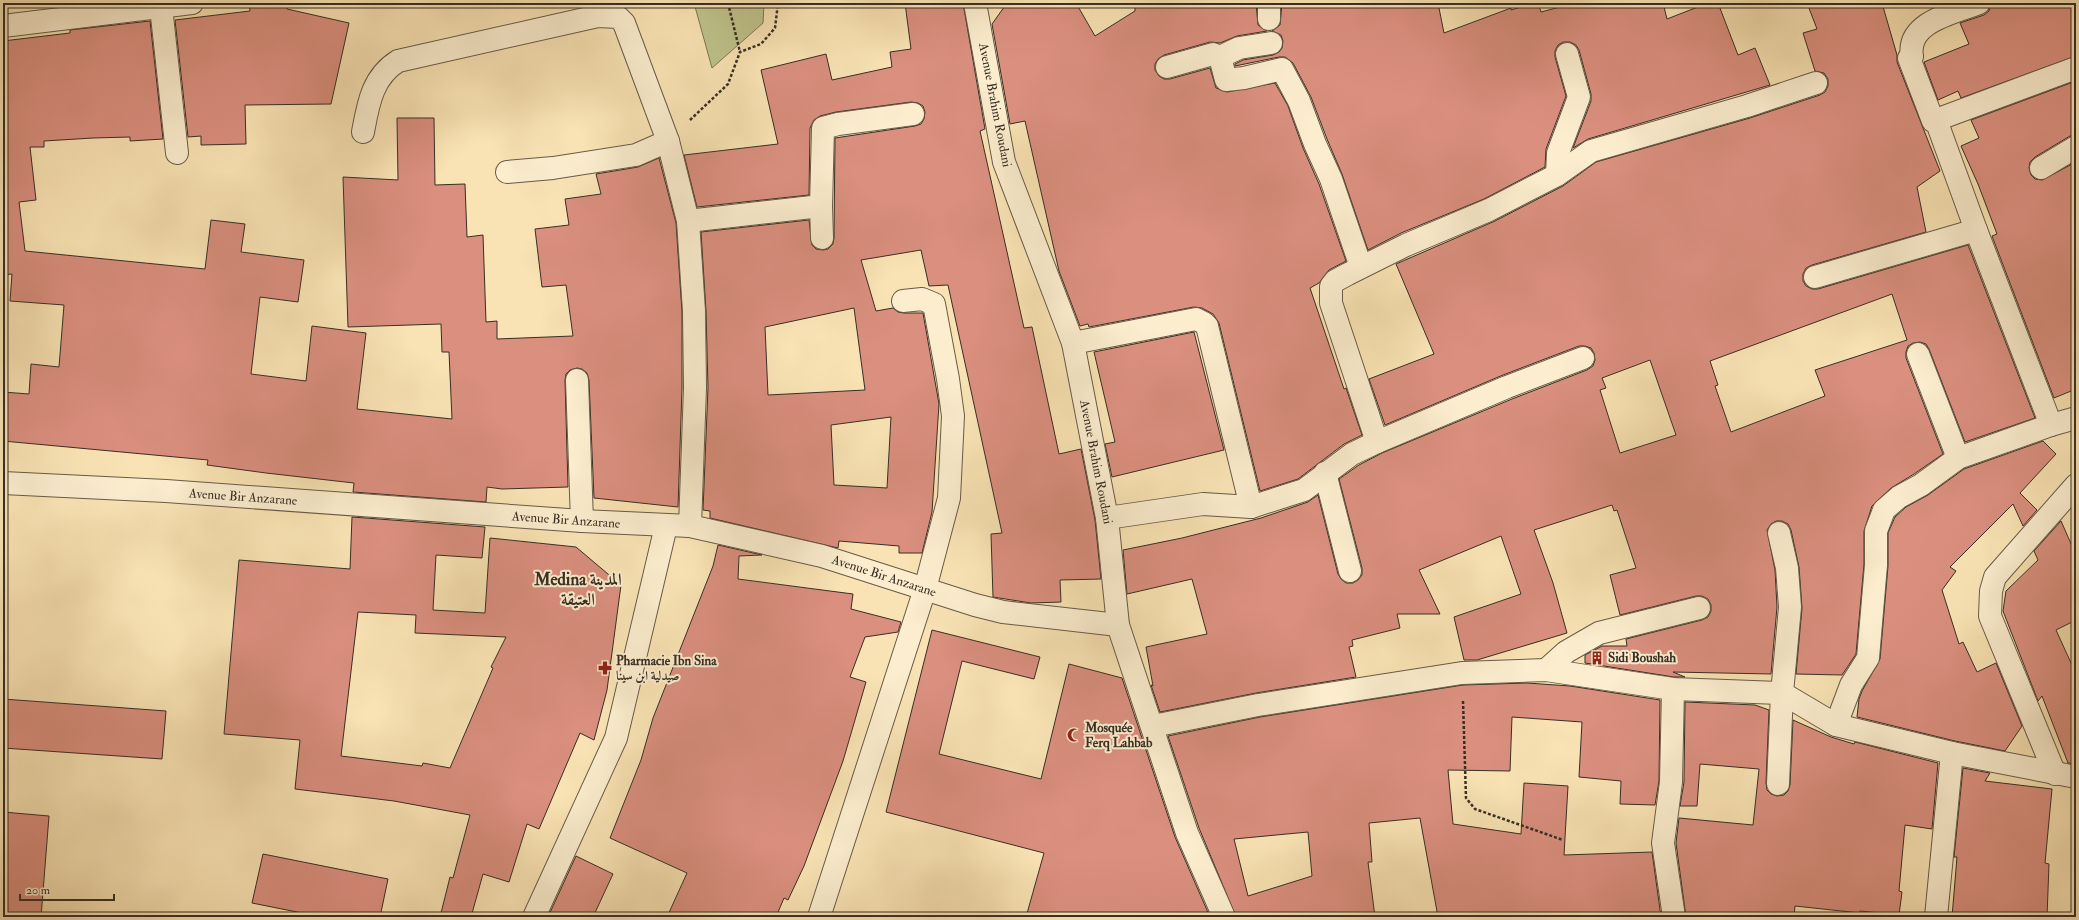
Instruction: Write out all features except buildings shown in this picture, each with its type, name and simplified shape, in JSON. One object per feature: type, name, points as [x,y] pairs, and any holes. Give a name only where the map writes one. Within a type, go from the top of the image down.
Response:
[{"type":"street","points":[[3,26],[119,7],[162,7],[192,3]]},
{"type":"street","name":"Avenue Brahim Roudani","points":[[975,3],[1004,162],[1072,343],[1107,518],[1118,625],[1153,726],[1187,833],[1224,917]]},
{"type":"street","points":[[1979,3],[1929,24],[1918,31],[1913,39],[1910,48],[1912,56],[1909,58],[1933,121],[2076,68]]},
{"type":"street","points":[[162,7],[177,153]]},
{"type":"street","points":[[363,132],[370,95],[388,68],[398,61],[598,16],[618,17],[624,23],[668,141],[688,221],[694,311],[695,388],[690,526]]},
{"type":"street","points":[[1167,67],[1213,54],[1220,57],[1239,48],[1271,43]]},
{"type":"street","points":[[1557,175],[1558,153],[1579,97],[1568,54]]},
{"type":"street","points":[[1220,57],[1226,80],[1244,78],[1282,69],[1299,101],[1315,144],[1331,179],[1361,267]]},
{"type":"street","points":[[1377,442],[1330,294],[1331,286],[1335,281],[1361,267],[1489,210],[1557,175],[1591,151],[1747,106],[1816,83]]},
{"type":"street","points":[[822,238],[821,206],[823,128],[838,124],[913,114]]},
{"type":"street","points":[[1936,120],[1976,230],[2051,425]]},
{"type":"street","points":[[507,172],[553,168],[636,155],[668,141]]},
{"type":"street","points":[[2041,168],[2076,147]]},
{"type":"street","points":[[688,221],[821,206]]},
{"type":"street","points":[[1815,277],[1976,230]]},
{"type":"street","points":[[819,917],[925,589],[950,498],[953,416],[948,379],[934,304],[922,300],[902,301]]},
{"type":"street","points":[[1072,343],[1196,319],[1204,323],[1207,326],[1250,507]]},
{"type":"street","points":[[1918,354],[1958,458]]},
{"type":"street","points":[[1107,518],[1203,504],[1250,507],[1304,490],[1352,454],[1377,442],[1507,387],[1583,358]]},
{"type":"street","points":[[577,380],[582,521]]},
{"type":"street","points":[[1836,725],[1851,685],[1868,658],[1872,630],[1871,606],[1876,565],[1876,532],[1884,510],[1899,497],[1921,485],[1958,458],[2051,425],[2076,418]]},
{"type":"street","points":[[1325,473],[1350,571]]},
{"type":"street","name":"Avenue Bir Anzarane","points":[[3,483],[182,492],[582,521],[690,526],[822,556],[1003,612],[1118,625]]},
{"type":"street","points":[[2054,774],[1990,616],[1991,591],[1995,577],[2076,485]]},
{"type":"street","points":[[534,917],[616,738],[666,526]]},
{"type":"street","points":[[1778,784],[1782,693],[1790,607],[1787,568],[1779,533]]},
{"type":"street","points":[[1546,670],[1566,652],[1599,633],[1699,608]]},
{"type":"street","points":[[1153,726],[1258,706],[1462,673],[1546,670],[1673,689],[1782,693],[1836,725],[1952,753],[2054,774],[2076,777]]},
{"type":"street","points":[[1673,689],[1671,782],[1663,843],[1674,917]]},
{"type":"street","points":[[1936,917],[1952,753]]},
{"type":"path","points":[[668,141],[728,84],[740,52],[728,3]]},
{"type":"path","points":[[740,52],[761,44],[775,28],[778,3]]},
{"type":"path","points":[[1462,673],[1464,781],[1466,798],[1469,803],[1475,809],[1563,840]]},
{"type":"green space","points":[[694,3],[764,3],[763,23],[712,68]]},
{"type":"place","name":"Sidi Boushah","points":[[1597,658]]},
{"type":"place","name":"Pharmacie Ibn Sina صيدلية ابن سينا","points":[[605,668]]},
{"type":"place","name":"Mosquée Ferq Lahbab","points":[[1074,735]]},
{"type":"district","name":"Medina المدينة العتيقة","points":[[578,589]]}]
